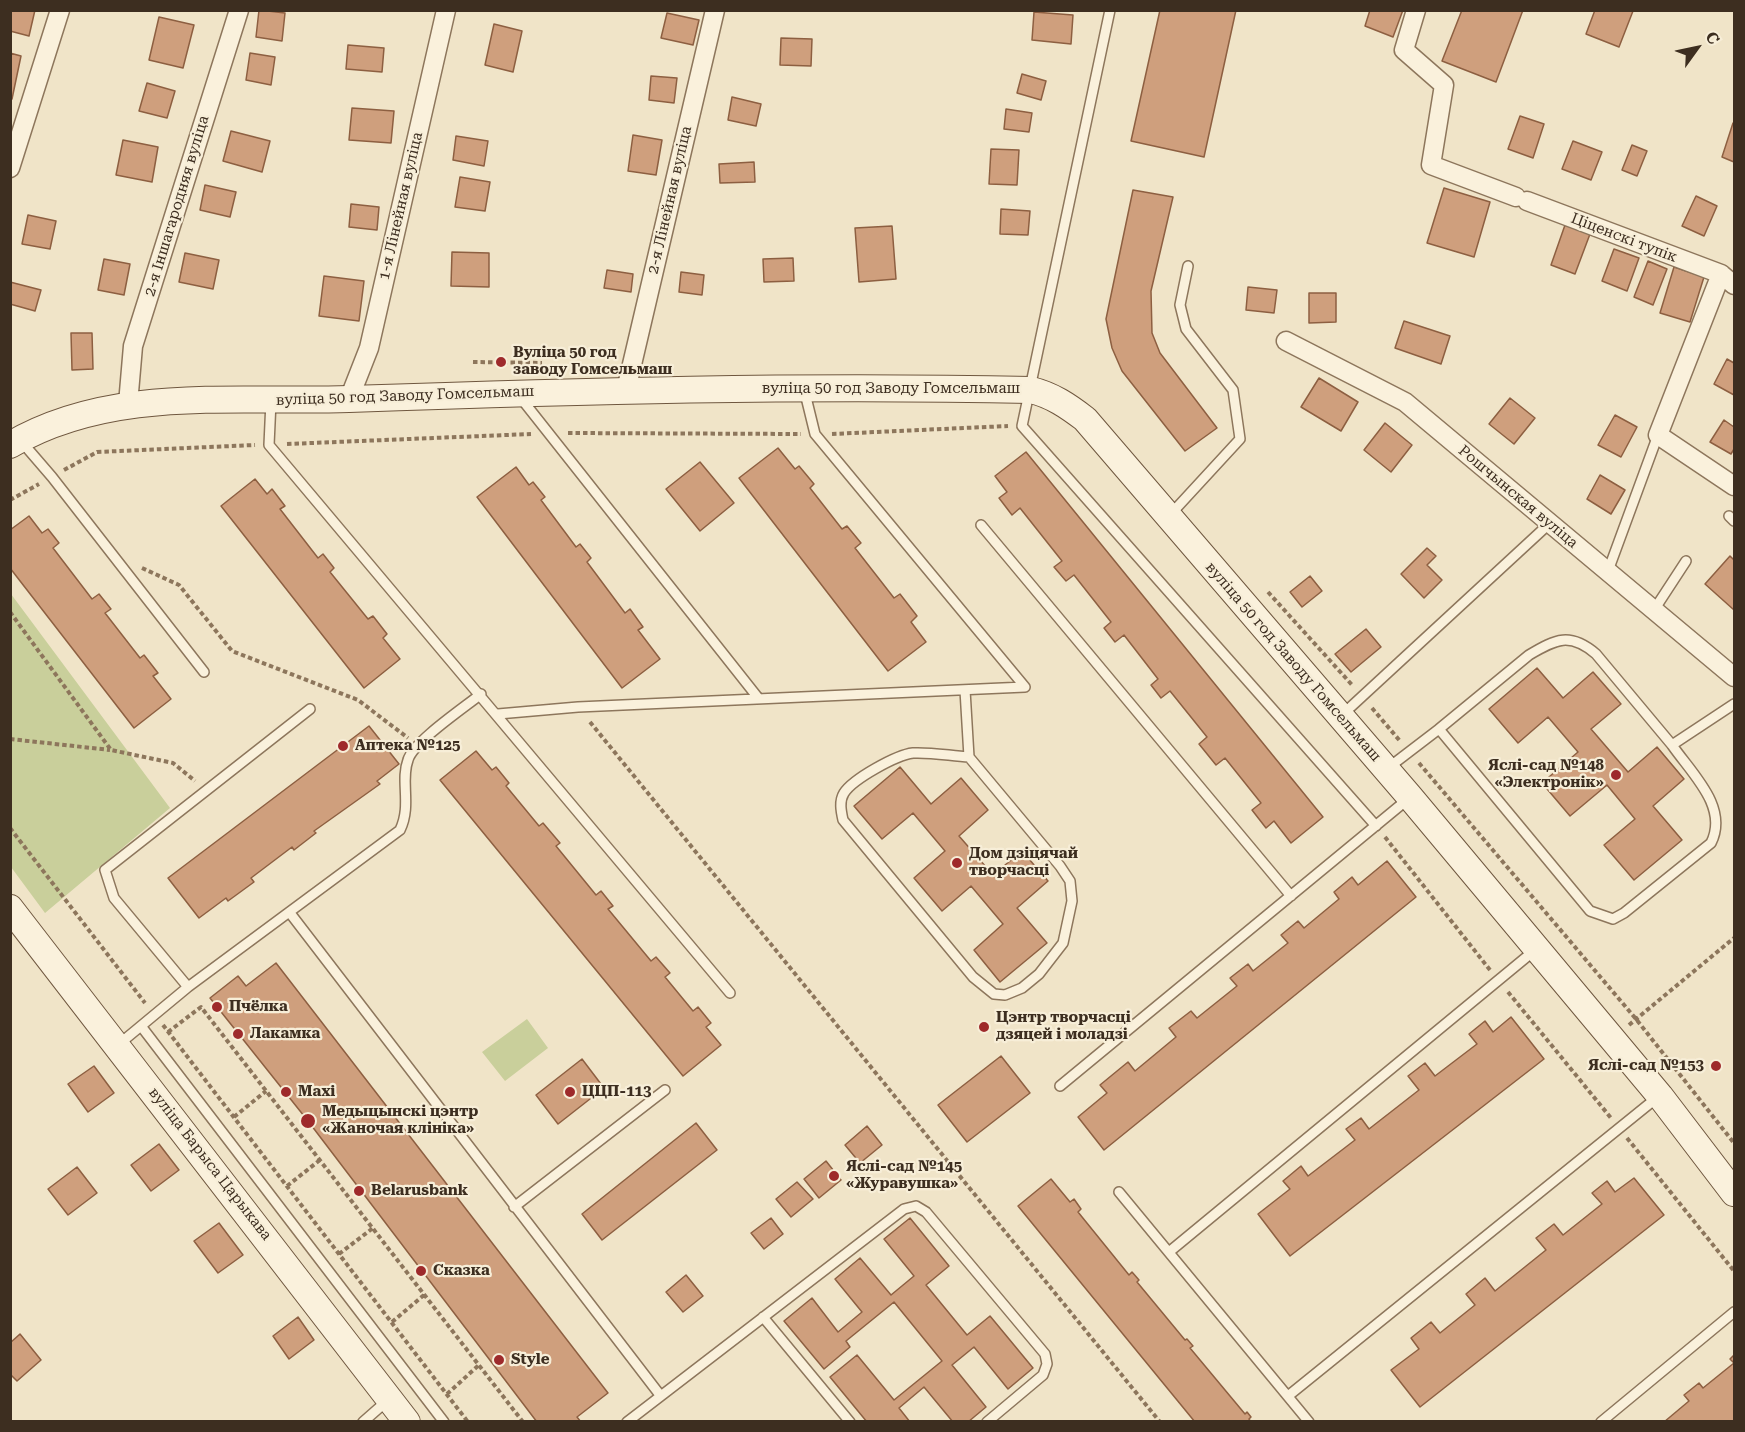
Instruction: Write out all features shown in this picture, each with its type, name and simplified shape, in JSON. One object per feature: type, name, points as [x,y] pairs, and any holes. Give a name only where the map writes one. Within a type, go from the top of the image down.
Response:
[{"type":"street","points":[[10,168],[60,10]]},
{"type":"street","name":"2-я Іншагародняя вуліца","points":[[128,404],[133,346],[239,10]]},
{"type":"street","name":"1-я Лінейная вуліца","points":[[349,399],[369,348],[446,10]]},
{"type":"street","name":"2-я Лінейная вуліца","points":[[626,390],[715,10]]},
{"type":"street","name":"Ціценскі тупік","points":[[1416,10],[1404,50],[1444,85],[1431,165],[1728,280],[1658,435]]},
{"type":"street","name":"Рошчынская вуліца","points":[[1286,341],[1405,402],[1734,678]]},
{"type":"street","name":"вуліца 50 год Заводу Гомсельмаш","points":[[15,442],[43,428],[128,404],[349,399],[516,392],[866,386],[1031,390],[1064,403],[1085,419],[1410,797],[1660,1096],[1734,1193]]},
{"type":"street","points":[[1658,435],[1734,486]]},
{"type":"street","name":"вуліца Барыса Царыкава","points":[[10,908],[407,1422]]},
{"type":"lane","points":[[1110,10],[1022,426],[1376,826]]},
{"type":"lane","points":[[1168,517],[1240,439],[1233,390],[1186,329],[1180,305],[1188,266]]},
{"type":"lane","points":[[498,714],[578,706],[1025,687],[815,434],[803,388]]},
{"type":"lane","points":[[516,392],[759,699]]},
{"type":"lane","points":[[271,401],[269,444],[481,693],[730,993]]},
{"type":"lane","points":[[1608,571],[1658,435]]},
{"type":"lane","points":[[15,442],[52,477],[204,672]]},
{"type":"lane","points":[[1340,717],[1361,695],[1550,523]]},
{"type":"lane","points":[[981,525],[1291,896]]},
{"type":"lane","points":[[1654,610],[1686,561]]},
{"type":"lane","points":[[1386,769],[1529,656],[1550,643],[1568,639],[1582,643],[1596,654],[1672,745],[1710,798],[1717,812],[1718,831],[1711,843],[1624,913],[1613,919],[1590,911],[1439,729]]},
{"type":"lane","points":[[965,690],[969,757],[1041,840],[1070,881],[1072,901],[1063,943],[1039,974],[1022,988],[1005,995],[994,994],[973,977],[843,820],[840,808],[843,794],[854,783],[897,757],[911,753],[969,757]]},
{"type":"lane","points":[[118,1045],[188,987],[400,830],[406,818],[408,760],[418,745],[481,693]]},
{"type":"lane","points":[[1672,745],[1734,704]]},
{"type":"lane","points":[[188,987],[114,898],[105,870],[310,709]]},
{"type":"lane","points":[[1060,1086],[1410,797]]},
{"type":"lane","points":[[290,913],[660,1395]]},
{"type":"lane","points":[[1169,1252],[1536,949]]},
{"type":"lane","points":[[141,1026],[444,1422]]},
{"type":"lane","points":[[514,1207],[665,1090]]},
{"type":"lane","points":[[1288,1396],[1660,1096]]},
{"type":"lane","points":[[1119,1192],[1309,1422]]},
{"type":"lane","points":[[627,1422],[640,1418],[660,1395],[904,1209],[916,1206],[926,1212],[1045,1354],[1047,1364],[1043,1375],[987,1422]]},
{"type":"lane","points":[[1600,1422],[1734,1312]]},
{"type":"lane","points":[[763,1317],[850,1422]]},
{"type":"lane","points":[[363,1422],[390,1399]]},
{"type":"path","points":[[472,362],[542,363]]},
{"type":"path","points":[[10,500],[97,452],[549,433],[815,434],[1022,426]]},
{"type":"path","points":[[112,554],[179,585],[232,651],[358,700],[418,745]]},
{"type":"path","points":[[1265,589],[1361,695],[1636,1019],[1734,1143]]},
{"type":"path","points":[[10,612],[111,750]]},
{"type":"path","points":[[578,706],[1160,1422]]},
{"type":"path","points":[[10,739],[111,750],[173,763],[207,791]]},
{"type":"path","points":[[1376,826],[1497,979],[1734,1270]]},
{"type":"path","points":[[10,828],[468,1422]]},
{"type":"path","points":[[1612,1039],[1734,938]]},
{"type":"path","points":[[168,1032],[201,1007],[523,1422]]},
{"type":"path","points":[[234,1117],[266,1091]]},
{"type":"path","points":[[287,1186],[320,1160]]},
{"type":"path","points":[[339,1254],[372,1227]]},
{"type":"path","points":[[392,1322],[424,1295]]},
{"type":"path","points":[[447,1394],[479,1365]]},
{"type":"green space","points":[[11,594],[170,808],[45,913],[11,867]]},
{"type":"green space","points":[[527,1019],[548,1048],[505,1081],[482,1052]]},
{"type":"building","points":[[10,10],[35,10],[29,36],[10,31]]},
{"type":"building","points":[[259,10],[285,13],[282,41],[256,37]]},
{"type":"building","points":[[1160,10],[1236,10],[1204,157],[1131,141]]},
{"type":"building","points":[[1370,10],[1403,10],[1393,37],[1365,26]]},
{"type":"building","points":[[1462,10],[1523,10],[1496,82],[1442,61]]},
{"type":"building","points":[[1595,10],[1633,11],[1619,47],[1586,34]]},
{"type":"building","points":[[1034,12],[1073,15],[1071,44],[1032,40]]},
{"type":"building","points":[[667,13],[699,20],[693,45],[661,38]]},
{"type":"building","points":[[159,17],[194,25],[183,68],[149,60]]},
{"type":"building","points":[[494,24],[522,31],[513,72],[485,65]]},
{"type":"building","points":[[781,38],[812,39],[811,66],[780,65]]},
{"type":"building","points":[[348,45],[384,48],[382,72],[346,69]]},
{"type":"building","points":[[10,53],[21,56],[12,99],[10,99]]},
{"type":"building","points":[[250,53],[275,57],[271,85],[246,80]]},
{"type":"building","points":[[1022,74],[1046,81],[1041,100],[1017,93]]},
{"type":"building","points":[[651,76],[677,78],[674,103],[649,100]]},
{"type":"building","points":[[147,83],[175,91],[167,118],[139,111]]},
{"type":"building","points":[[732,97],[761,104],[756,126],[728,120]]},
{"type":"building","points":[[352,108],[394,111],[391,143],[349,140]]},
{"type":"building","points":[[1006,109],[1032,113],[1029,132],[1004,129]]},
{"type":"building","points":[[1520,116],[1544,124],[1533,158],[1508,149]]},
{"type":"building","points":[[1734,123],[1734,162],[1722,157]]},
{"type":"building","points":[[231,131],[270,141],[262,172],[223,161]]},
{"type":"building","points":[[633,135],[662,140],[656,175],[628,171]]},
{"type":"building","points":[[456,136],[488,141],[484,166],[453,160]]},
{"type":"building","points":[[123,140],[158,147],[152,182],[116,175]]},
{"type":"building","points":[[1573,141],[1602,152],[1591,180],[1562,169]]},
{"type":"building","points":[[1632,145],[1647,151],[1637,176],[1622,170]]},
{"type":"building","points":[[991,149],[1019,150],[1017,185],[989,184]]},
{"type":"building","points":[[754,162],[755,182],[720,183],[719,164]]},
{"type":"building","points":[[460,177],[490,182],[485,211],[455,207]]},
{"type":"building","points":[[205,185],[236,192],[230,217],[200,210]]},
{"type":"building","points":[[1444,188],[1490,202],[1474,257],[1427,243]]},
{"type":"building","points":[[1133,190],[1173,197],[1151,291],[1152,333],[1160,353],[1217,428],[1185,451],[1122,371],[1112,348],[1106,319]]},
{"type":"building","points":[[1696,196],[1717,206],[1704,236],[1682,226]]},
{"type":"building","points":[[351,204],[379,207],[377,230],[349,227]]},
{"type":"building","points":[[1001,209],[1030,211],[1028,235],[1000,234]]},
{"type":"building","points":[[28,215],[56,221],[50,249],[22,244]]},
{"type":"building","points":[[1565,225],[1590,234],[1575,274],[1551,265]]},
{"type":"building","points":[[892,226],[896,279],[859,282],[855,228]]},
{"type":"building","points":[[1614,249],[1639,258],[1627,291],[1602,281]]},
{"type":"building","points":[[452,252],[489,253],[489,287],[451,286]]},
{"type":"building","points":[[185,253],[219,260],[213,289],[179,282]]},
{"type":"building","points":[[793,258],[794,281],[764,282],[763,259]]},
{"type":"building","points":[[104,259],[130,264],[124,295],[98,290]]},
{"type":"building","points":[[1648,261],[1667,269],[1653,305],[1634,297]]},
{"type":"building","points":[[1674,267],[1704,277],[1690,322],[1660,313]]},
{"type":"building","points":[[607,270],[633,274],[631,292],[604,288]]},
{"type":"building","points":[[681,272],[704,275],[702,295],[679,292]]},
{"type":"building","points":[[324,276],[364,281],[359,321],[319,316]]},
{"type":"building","points":[[10,282],[41,290],[35,311],[10,304]]},
{"type":"building","points":[[1248,287],[1277,290],[1274,313],[1246,310]]},
{"type":"building","points":[[1309,293],[1336,293],[1336,322],[1309,323]]},
{"type":"building","points":[[1404,321],[1450,336],[1441,364],[1395,348]]},
{"type":"building","points":[[71,333],[92,333],[93,369],[72,370]]},
{"type":"building","points":[[1727,359],[1734,363],[1734,395],[1714,384]]},
{"type":"building","points":[[1319,378],[1358,402],[1341,431],[1301,407]]},
{"type":"building","points":[[1510,398],[1535,418],[1514,444],[1489,424]]},
{"type":"building","points":[[1615,415],[1637,427],[1621,457],[1598,445]]},
{"type":"building","points":[[1724,420],[1734,427],[1734,449],[1731,454],[1710,442]]},
{"type":"building","points":[[1385,423],[1412,445],[1391,472],[1364,450]]},
{"type":"building","points":[[778,448],[795,469],[799,466],[814,484],[810,488],[842,529],[847,526],[861,543],[855,548],[894,598],[900,594],[917,616],[911,622],[926,642],[888,671],[739,478]]},
{"type":"building","points":[[1026,452],[1323,817],[1291,843],[1274,821],[1266,828],[1252,810],[1261,803],[1225,758],[1216,765],[1199,744],[1207,737],[1170,691],[1161,698],[1151,685],[1158,679],[1124,635],[1115,642],[1104,628],[1111,622],[1074,575],[1066,581],[1054,567],[1062,561],[1020,508],[1012,515],[999,498],[1007,492],[995,476]]},
{"type":"building","points":[[700,462],[734,503],[700,531],[666,489]]},
{"type":"building","points":[[516,467],[529,485],[533,482],[545,497],[541,500],[576,547],[580,544],[591,558],[587,562],[625,613],[630,609],[643,627],[638,630],[660,659],[622,688],[477,497]]},
{"type":"building","points":[[1600,475],[1625,490],[1611,514],[1587,499]]},
{"type":"building","points":[[255,479],[267,494],[272,489],[285,506],[280,509],[318,558],[323,554],[334,568],[330,572],[368,619],[373,616],[387,634],[383,638],[400,659],[364,688],[221,506]]},
{"type":"building","points":[[29,516],[42,533],[48,529],[59,543],[53,548],[92,599],[99,594],[111,609],[105,613],[140,658],[144,655],[158,673],[153,676],[171,699],[134,728],[10,568],[10,530]]},
{"type":"building","points":[[1427,548],[1436,556],[1427,565],[1442,580],[1424,598],[1401,574]]},
{"type":"building","points":[[1730,556],[1734,560],[1734,610],[1705,584]]},
{"type":"building","points":[[1310,576],[1322,591],[1302,607],[1290,592]]},
{"type":"building","points":[[1366,629],[1381,647],[1351,672],[1335,654]]},
{"type":"building","name":"Яслі-сад №148 «Электронік»","points":[[1537,668],[1563,698],[1593,672],[1621,704],[1591,729],[1628,772],[1657,747],[1684,779],[1653,806],[1682,840],[1634,880],[1604,845],[1635,819],[1607,785],[1570,816],[1542,783],[1578,752],[1548,717],[1518,743],[1489,709]]},
{"type":"building","points":[[369,726],[399,764],[377,781],[380,784],[314,831],[316,833],[294,850],[292,847],[251,878],[254,882],[228,901],[226,898],[199,918],[168,878]]},
{"type":"building","points":[[476,751],[492,770],[496,767],[509,783],[506,786],[539,826],[543,823],[560,843],[556,846],[596,895],[601,891],[613,906],[608,909],[651,961],[656,957],[670,973],[665,977],[693,1011],[698,1007],[711,1023],[706,1027],[721,1045],[683,1076],[440,780]]},
{"type":"building","name":"Дом дзіцячай творчасці","points":[[900,767],[931,804],[961,778],[988,810],[959,836],[993,875],[1022,851],[1048,881],[1017,908],[1047,943],[1000,982],[974,950],[1003,924],[971,886],[942,911],[914,878],[945,851],[913,813],[882,839],[854,806]]},
{"type":"building","points":[[1387,861],[1416,897],[1104,1150],[1078,1117],[1107,1093],[1100,1085],[1128,1062],[1135,1071],[1176,1037],[1169,1028],[1191,1011],[1197,1018],[1237,986],[1230,978],[1248,964],[1253,971],[1288,943],[1281,935],[1298,921],[1304,928],[1339,899],[1334,892],[1352,877],[1358,885]]},
{"type":"building","points":[[276,963],[608,1393],[577,1417],[581,1422],[537,1422],[308,1121],[210,998],[238,976],[246,986]]},
{"type":"building","points":[[1511,1017],[1544,1059],[1290,1256],[1258,1214],[1290,1189],[1283,1181],[1301,1166],[1308,1176],[1355,1140],[1346,1129],[1361,1118],[1369,1129],[1419,1090],[1408,1076],[1425,1063],[1435,1076],[1477,1044],[1469,1034],[1485,1021],[1493,1032]]},
{"type":"building","points":[[1001,1056],[1030,1093],[967,1142],[938,1105]]},
{"type":"building","name":"ЦЦП-113","points":[[582,1059],[604,1088],[558,1124],[536,1095]]},
{"type":"building","points":[[94,1066],[114,1093],[88,1112],[68,1084]]},
{"type":"building","points":[[696,1123],[717,1150],[602,1240],[582,1214]]},
{"type":"building","points":[[867,1126],[882,1145],[860,1163],[845,1145]]},
{"type":"building","points":[[159,1144],[179,1170],[151,1191],[131,1165]]},
{"type":"building","points":[[826,1161],[841,1180],[819,1198],[804,1179]]},
{"type":"building","points":[[77,1167],[97,1193],[68,1215],[48,1189]]},
{"type":"building","points":[[1634,1178],[1664,1215],[1420,1407],[1391,1370],[1419,1349],[1411,1338],[1431,1322],[1440,1333],[1475,1305],[1466,1294],[1485,1278],[1495,1291],[1546,1250],[1536,1238],[1554,1224],[1563,1235],[1602,1204],[1592,1193],[1607,1181],[1615,1192]]},
{"type":"building","points":[[1051,1179],[1070,1202],[1074,1199],[1081,1209],[1078,1212],[1129,1275],[1132,1272],[1139,1280],[1137,1282],[1185,1340],[1187,1339],[1193,1346],[1190,1348],[1245,1414],[1247,1412],[1251,1417],[1249,1419],[1251,1422],[1195,1422],[1018,1206]]},
{"type":"building","points":[[797,1182],[813,1199],[791,1217],[776,1199]]},
{"type":"building","points":[[771,1218],[783,1234],[764,1249],[751,1233]]},
{"type":"building","points":[[910,1218],[949,1266],[926,1285],[967,1335],[990,1316],[1033,1368],[1008,1389],[974,1347],[952,1365],[986,1407],[968,1422],[953,1422],[924,1387],[899,1408],[910,1422],[867,1422],[830,1377],[857,1355],[894,1400],[942,1361],[894,1302],[846,1341],[850,1347],[824,1369],[784,1321],[812,1298],[838,1332],[862,1312],[835,1279],[860,1258],[891,1295],[914,1276],[884,1239]]},
{"type":"building","points":[[219,1223],[243,1255],[218,1273],[194,1241]]},
{"type":"building","points":[[686,1275],[703,1296],[683,1312],[666,1292]]},
{"type":"building","points":[[298,1317],[314,1340],[289,1359],[273,1336]]},
{"type":"building","points":[[20,1334],[41,1360],[17,1381],[10,1374],[10,1343]]},
{"type":"building","points":[[1734,1363],[1734,1422],[1664,1422],[1689,1401],[1684,1395],[1699,1383],[1703,1388]]},
{"type":"place","name":"Вуліца 50 год заводу Гомсельмаш","points":[[501,362]]},
{"type":"place","name":"Аптека №125","points":[[343,746]]},
{"type":"place","name":"Яслі-сад №148 «Электронік»","points":[[1616,775]]},
{"type":"place","name":"Дом дзіцячай творчасці","points":[[957,863]]},
{"type":"place","name":"Пчёлка","points":[[217,1007]]},
{"type":"place","name":"Цэнтр творчасці дзяцей і моладзі","points":[[984,1027]]},
{"type":"place","name":"Лакамка","points":[[238,1034]]},
{"type":"place","name":"Яслі-сад №153","points":[[1716,1066]]},
{"type":"place","name":"Maxi","points":[[286,1092]]},
{"type":"place","name":"ЦЦП-113","points":[[570,1092]]},
{"type":"place","name":"Медыцынскі цэнтр «Жаночая клініка»","points":[[308,1121]]},
{"type":"place","name":"Яслі-сад №145 «Журавушка»","points":[[834,1176]]},
{"type":"place","name":"Belarusbank","points":[[359,1191]]},
{"type":"place","name":"Сказка","points":[[421,1271]]},
{"type":"place","name":"Style","points":[[499,1360]]}]
